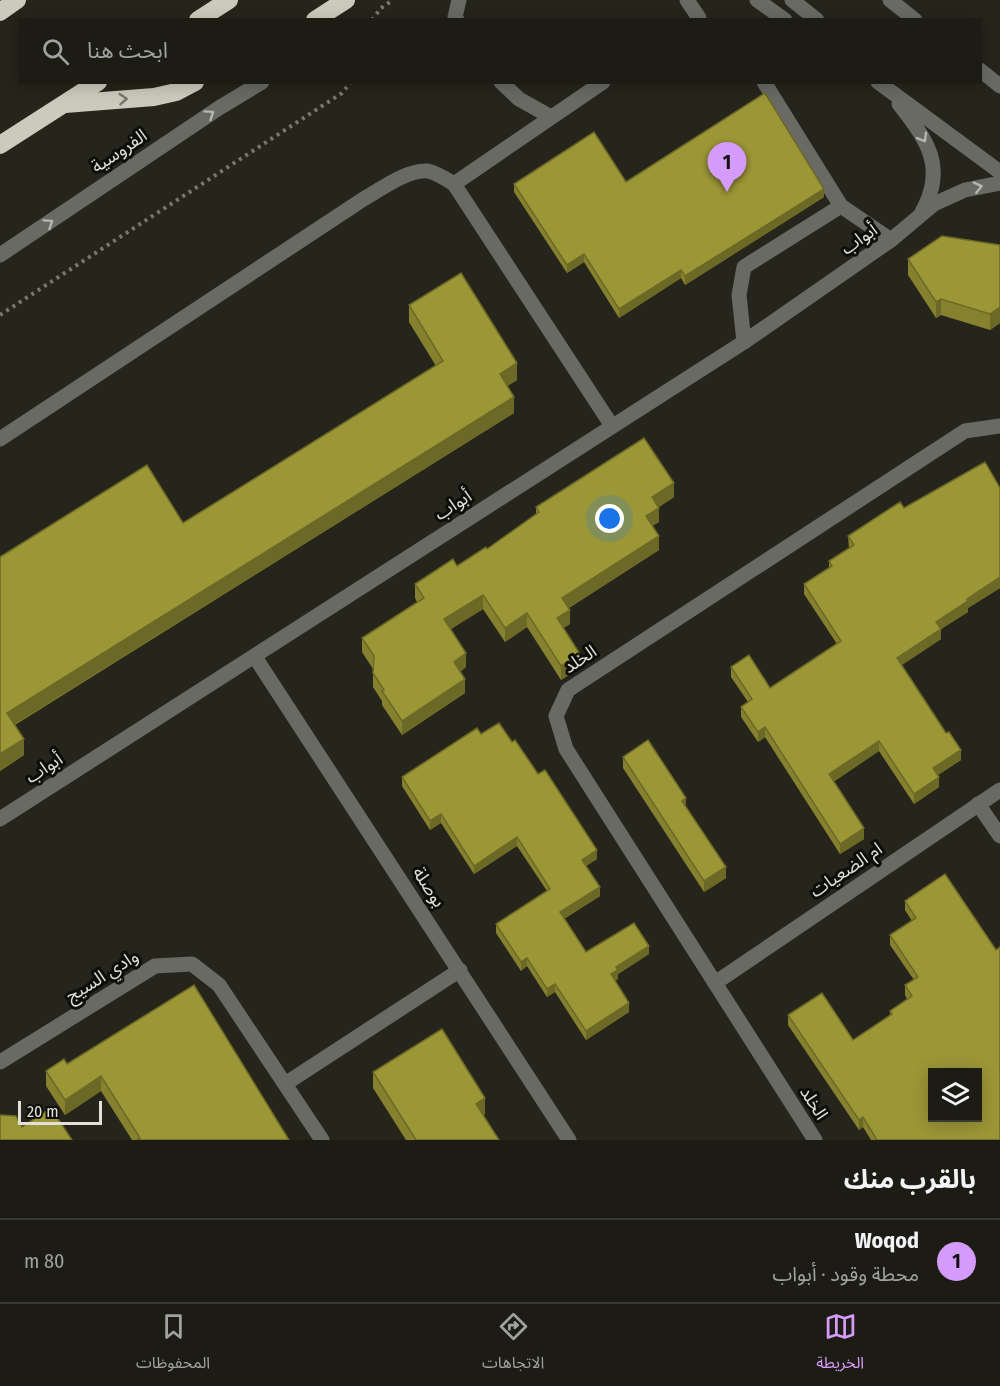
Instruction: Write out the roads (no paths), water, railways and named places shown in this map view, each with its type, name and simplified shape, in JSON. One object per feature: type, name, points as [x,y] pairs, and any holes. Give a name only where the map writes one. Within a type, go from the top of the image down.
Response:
[{"type":"highway","points":[[0,12],[17,0]]},
{"type":"highway","points":[[201,18],[229,0]]},
{"type":"highway","points":[[318,18],[346,0]]},
{"type":"highway","points":[[0,145],[95,84]]},
{"type":"highway","points":[[65,104],[154,97],[176,92],[191,84]]},
{"type":"street","points":[[456,18],[459,0]]},
{"type":"street","points":[[687,0],[701,18]]},
{"type":"street","points":[[757,0],[782,18]]},
{"type":"street","points":[[792,0],[814,18]]},
{"type":"street","points":[[890,0],[912,18]]},
{"type":"street","points":[[982,71],[1000,86]]},
{"type":"street","name":"الفروسية","points":[[0,255],[219,108],[259,84]]},
{"type":"street","points":[[503,84],[519,99],[551,117]]},
{"type":"street","points":[[454,184],[600,84]]},
{"type":"street","points":[[765,84],[841,206],[891,240]]},
{"type":"street","points":[[882,85],[1000,172]]},
{"type":"street","name":"أبواب","points":[[882,85],[927,143],[933,161],[934,179],[930,198],[921,214]]},
{"type":"street","points":[[0,439],[384,186],[427,171],[454,184],[612,426]]},
{"type":"street","name":"أبواب","points":[[0,819],[744,342],[891,240],[934,204],[965,190],[1000,183]]},
{"type":"street","points":[[744,342],[739,295],[744,267],[841,206]]},
{"type":"street","name":"الخلد","points":[[815,1140],[566,750],[556,716],[568,690],[966,431],[1000,426]]},
{"type":"street","name":"بوصلة","points":[[255,657],[570,1140]]},
{"type":"street","name":"ام الضعيات","points":[[715,983],[1000,790]]},
{"type":"street","points":[[978,804],[1000,836]]},
{"type":"street","name":"وادي السيج","points":[[0,1062],[154,966],[192,964],[219,985],[322,1140]]},
{"type":"street","points":[[285,1083],[460,970]]},
{"type":"place","name":"Woqod","points":[[727,192]]}]
